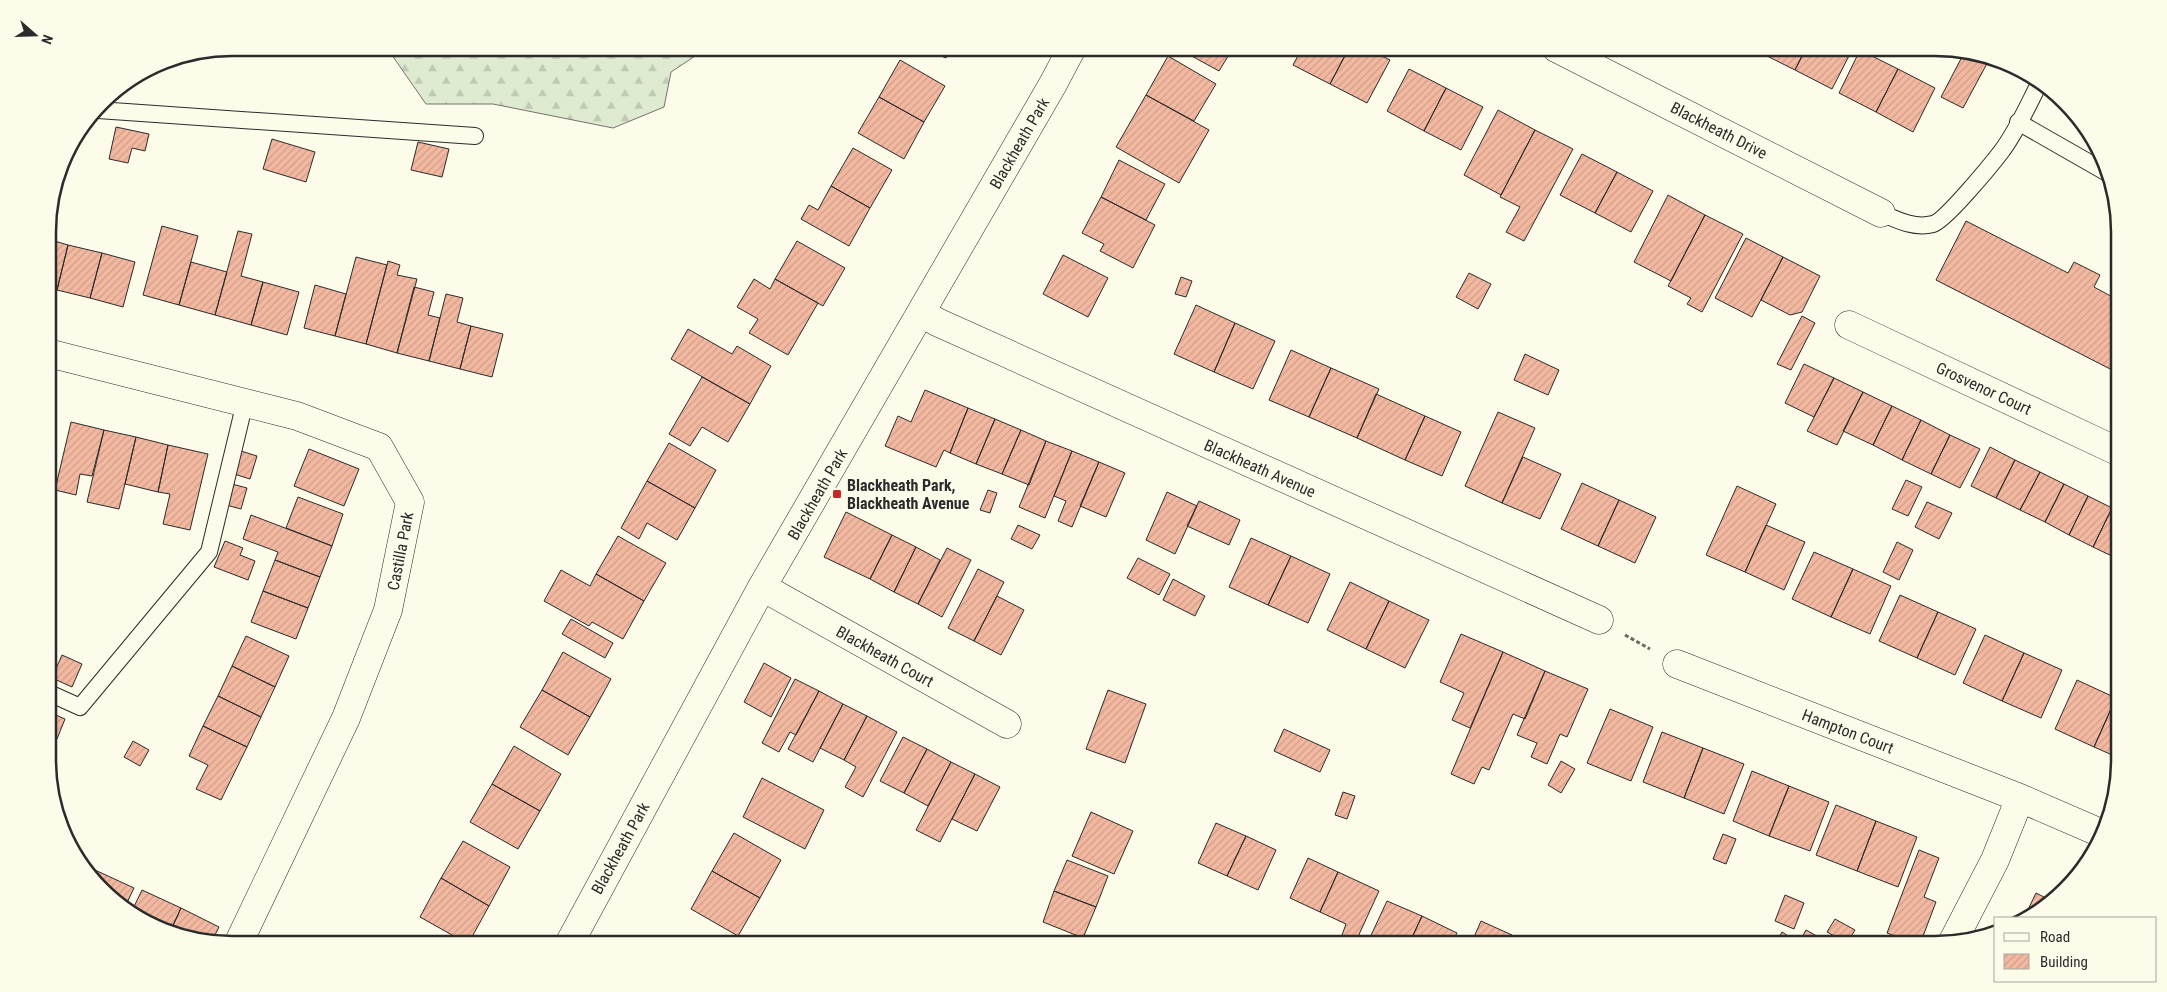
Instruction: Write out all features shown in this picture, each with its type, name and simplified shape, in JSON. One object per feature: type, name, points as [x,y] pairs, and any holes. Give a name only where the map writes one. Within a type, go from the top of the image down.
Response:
[{"type":"street","name":"Blackheath Drive","points":[[1572,56],[1881,213]]},
{"type":"street","name":"Blackheath Park","points":[[573,936],[762,587],[1054,84],[1068,57]]},
{"type":"street","name":"Blackheath Avenue","points":[[922,313],[937,322],[1599,620]]},
{"type":"street","name":"Grosvenor Court","points":[[1848,325],[2111,448]]},
{"type":"street","name":"Castilla Park","points":[[57,355],[298,416],[379,447],[410,502],[388,610],[350,709],[242,936]]},
{"type":"street","name":"Blackheath Court","points":[[762,587],[1007,724]]},
{"type":"street","name":"Hampton Court","points":[[1677,664],[2020,798],[2096,831]]},
{"type":"street","points":[[1957,934],[1996,860],[2020,798]]},
{"type":"lane","points":[[1881,213],[1902,222],[1920,226],[1935,224],[1956,204],[2002,151],[2036,89]]},
{"type":"lane","points":[[105,111],[475,136]]},
{"type":"lane","points":[[2018,122],[2098,168]]},
{"type":"lane","points":[[56,696],[80,707],[209,552],[245,402]]},
{"type":"path","points":[[1599,620],[1677,664]]},
{"type":"green space","points":[[393,57],[694,57],[671,72],[664,107],[613,128],[493,104],[426,104]]},
{"type":"building","points":[[1168,56],[1216,84],[1194,121],[1146,95]]},
{"type":"building","points":[[1192,56],[1228,56],[1219,71]]},
{"type":"building","points":[[1298,56],[1345,56],[1330,84],[1293,65]]},
{"type":"building","points":[[1345,56],[1382,56],[1390,60],[1367,103],[1330,84]]},
{"type":"building","points":[[1767,56],[1802,56],[1795,70]]},
{"type":"building","points":[[1802,56],[1849,56],[1832,89],[1795,70]]},
{"type":"building","points":[[1857,56],[1872,56],[1898,69],[1876,112],[1839,93]]},
{"type":"building","points":[[1961,59],[1987,64],[1963,108],[1941,97]]},
{"type":"building","points":[[900,60],[945,86],[924,122],[879,97]]},
{"type":"building","points":[[1409,69],[1446,88],[1424,131],[1387,111]]},
{"type":"building","points":[[1898,69],[1935,88],[1913,132],[1876,112]]},
{"type":"building","points":[[1446,88],[1483,107],[1461,150],[1424,131]]},
{"type":"building","points":[[1146,95],[1209,130],[1179,183],[1116,147]]},
{"type":"building","points":[[879,97],[924,122],[904,159],[858,133]]},
{"type":"building","points":[[1498,110],[1535,130],[1501,195],[1464,175]]},
{"type":"building","points":[[116,127],[149,134],[145,151],[132,148],[128,163],[109,159]]},
{"type":"building","points":[[1535,130],[1573,149],[1524,241],[1506,232],[1520,207],[1500,197]]},
{"type":"building","points":[[272,139],[315,152],[306,182],[263,169]]},
{"type":"building","points":[[418,142],[449,149],[442,177],[411,170]]},
{"type":"building","points":[[853,148],[892,170],[870,208],[831,186]]},
{"type":"building","points":[[1582,154],[1617,172],[1595,213],[1560,195]]},
{"type":"building","points":[[1119,160],[1165,184],[1146,220],[1101,197]]},
{"type":"building","points":[[1617,172],[1653,191],[1631,232],[1595,213]]},
{"type":"building","points":[[831,186],[870,208],[849,246],[801,219],[809,205],[818,210]]},
{"type":"building","points":[[1668,195],[1705,215],[1671,281],[1634,262]]},
{"type":"building","points":[[1101,197],[1155,225],[1133,268],[1100,251],[1104,244],[1082,233]]},
{"type":"building","points":[[1705,215],[1743,234],[1702,312],[1687,304],[1691,298],[1668,286]]},
{"type":"building","points":[[1966,221],[2068,273],[2074,262],[2100,275],[2094,287],[2111,296],[2111,369],[1936,280]]},
{"type":"building","points":[[162,226],[198,236],[179,305],[143,295]]},
{"type":"building","points":[[238,231],[252,234],[241,276],[263,282],[251,325],[215,315]]},
{"type":"building","points":[[1746,238],[1783,257],[1752,317],[1715,298]]},
{"type":"building","points":[[797,241],[845,268],[823,306],[775,279]]},
{"type":"building","points":[[57,242],[68,245],[57,290]]},
{"type":"building","points":[[68,245],[102,253],[90,298],[57,290]]},
{"type":"building","points":[[102,253],[135,262],[123,307],[90,298]]},
{"type":"building","points":[[1063,255],[1108,278],[1088,317],[1043,294]]},
{"type":"building","points":[[356,257],[387,265],[366,344],[335,336]]},
{"type":"building","points":[[1783,257],[1820,276],[1802,312],[1790,315],[1761,300]]},
{"type":"building","points":[[388,261],[400,265],[397,275],[417,279],[397,353],[366,344]]},
{"type":"building","points":[[191,262],[227,272],[215,315],[179,305]]},
{"type":"building","points":[[1469,273],[1491,284],[1478,309],[1456,297]]},
{"type":"building","points":[[1181,277],[1192,281],[1186,297],[1175,294]]},
{"type":"building","points":[[754,279],[770,289],[775,279],[818,303],[788,355],[749,333],[758,319],[737,307]]},
{"type":"building","points":[[263,282],[299,292],[287,335],[251,325]]},
{"type":"building","points":[[315,285],[346,294],[335,336],[304,328]]},
{"type":"building","points":[[414,287],[434,292],[428,315],[440,318],[429,361],[397,353]]},
{"type":"building","points":[[446,294],[463,298],[457,322],[471,326],[460,369],[429,361]]},
{"type":"building","points":[[1196,305],[1235,323],[1214,372],[1174,354]]},
{"type":"building","points":[[1802,316],[1815,323],[1791,370],[1777,364]]},
{"type":"building","points":[[1235,323],[1275,341],[1253,389],[1214,372]]},
{"type":"building","points":[[471,326],[503,334],[492,377],[460,369]]},
{"type":"building","points":[[688,329],[732,354],[737,346],[771,366],[750,404],[671,359]]},
{"type":"building","points":[[1291,350],[1331,368],[1309,417],[1269,400]]},
{"type":"building","points":[[1525,354],[1559,370],[1548,395],[1514,380]]},
{"type":"building","points":[[1804,364],[1834,378],[1814,417],[1785,403]]},
{"type":"building","points":[[1331,368],[1379,389],[1357,438],[1309,417]]},
{"type":"building","points":[[702,377],[750,404],[728,442],[702,427],[690,446],[669,434]]},
{"type":"building","points":[[1834,378],[1863,392],[1837,445],[1807,431]]},
{"type":"building","points":[[925,390],[968,408],[950,453],[944,450],[936,467],[885,446],[898,416],[911,422]]},
{"type":"building","points":[[1863,392],[1892,406],[1873,445],[1843,431]]},
{"type":"building","points":[[1376,394],[1425,416],[1405,460],[1357,438]]},
{"type":"building","points":[[1892,406],[1921,420],[1902,460],[1873,445]]},
{"type":"building","points":[[968,408],[995,419],[976,464],[950,453]]},
{"type":"building","points":[[1498,412],[1535,428],[1502,503],[1465,486]]},
{"type":"building","points":[[1425,416],[1461,432],[1442,476],[1405,460]]},
{"type":"building","points":[[995,419],[1021,430],[1002,474],[976,464]]},
{"type":"building","points":[[1921,420],[1950,435],[1931,474],[1902,460]]},
{"type":"building","points":[[71,422],[104,430],[92,476],[80,474],[76,495],[57,490]]},
{"type":"building","points":[[104,430],[136,437],[119,509],[87,502]]},
{"type":"building","points":[[1021,430],[1046,441],[1029,485],[1002,474]]},
{"type":"building","points":[[1950,435],[1980,449],[1960,488],[1931,474]]},
{"type":"building","points":[[136,437],[168,445],[158,492],[125,484]]},
{"type":"building","points":[[1046,441],[1072,451],[1045,518],[1019,507]]},
{"type":"building","points":[[669,443],[716,470],[695,508],[647,481]]},
{"type":"building","points":[[168,445],[208,454],[190,530],[163,524],[170,494],[158,492]]},
{"type":"building","points":[[1990,447],[2015,460],[1996,498],[1971,486]]},
{"type":"building","points":[[309,449],[359,469],[344,506],[294,486]]},
{"type":"building","points":[[241,451],[257,456],[250,479],[234,474]]},
{"type":"building","points":[[1072,451],[1099,462],[1072,527],[1058,521],[1066,501],[1054,496]]},
{"type":"building","points":[[1523,457],[1561,474],[1540,519],[1502,503]]},
{"type":"building","points":[[2015,460],[2040,472],[2020,510],[1996,498]]},
{"type":"building","points":[[1099,462],[1125,473],[1106,517],[1080,506]]},
{"type":"building","points":[[2040,472],[2064,484],[2045,522],[2020,510]]},
{"type":"building","points":[[1906,480],[1922,487],[1908,516],[1892,509]]},
{"type":"building","points":[[647,481],[695,508],[677,540],[647,523],[639,539],[621,528]]},
{"type":"building","points":[[1582,483],[1619,500],[1598,546],[1561,529]]},
{"type":"building","points":[[232,484],[247,488],[241,509],[226,505]]},
{"type":"building","points":[[2064,484],[2088,496],[2069,535],[2045,522]]},
{"type":"building","points":[[1737,486],[1776,504],[1745,572],[1706,555]]},
{"type":"building","points":[[988,490],[997,493],[990,513],[980,510]]},
{"type":"building","points":[[1167,492],[1197,506],[1175,554],[1146,540]]},
{"type":"building","points":[[2088,496],[2111,508],[2093,547],[2069,535]]},
{"type":"building","points":[[298,497],[343,514],[332,546],[286,528]]},
{"type":"building","points":[[1619,500],[1656,517],[1635,563],[1598,546]]},
{"type":"building","points":[[1199,501],[1240,520],[1229,545],[1187,526]]},
{"type":"building","points":[[1927,502],[1952,513],[1939,539],[1915,527]]},
{"type":"building","points":[[2111,510],[2111,556],[2093,547]]},
{"type":"building","points":[[846,512],[892,535],[870,579],[824,557]]},
{"type":"building","points":[[251,515],[332,546],[320,577],[275,560],[278,552],[243,539]]},
{"type":"building","points":[[1018,525],[1040,535],[1032,549],[1011,539]]},
{"type":"building","points":[[1766,525],[1805,542],[1784,590],[1745,572]]},
{"type":"building","points":[[892,535],[916,547],[894,592],[870,579]]},
{"type":"building","points":[[618,536],[666,563],[644,601],[596,574]]},
{"type":"building","points":[[1251,538],[1291,556],[1268,605],[1229,587]]},
{"type":"building","points":[[225,541],[243,548],[240,555],[255,561],[248,580],[214,567]]},
{"type":"building","points":[[1897,542],[1913,550],[1899,580],[1883,572]]},
{"type":"building","points":[[916,547],[940,560],[918,604],[894,592]]},
{"type":"building","points":[[947,548],[971,560],[942,617],[918,604]]},
{"type":"building","points":[[1814,552],[1853,569],[1831,617],[1792,599]]},
{"type":"building","points":[[1291,556],[1330,574],[1308,623],[1268,605]]},
{"type":"building","points":[[1138,558],[1170,574],[1159,595],[1127,578]]},
{"type":"building","points":[[275,560],[320,577],[308,608],[263,591]]},
{"type":"building","points":[[978,569],[1004,582],[974,641],[948,628]]},
{"type":"building","points":[[1853,569],[1891,586],[1870,634],[1831,617]]},
{"type":"building","points":[[561,570],[590,586],[596,574],[644,601],[623,639],[592,622],[589,626],[544,601]]},
{"type":"building","points":[[1173,579],[1205,596],[1195,616],[1163,600]]},
{"type":"building","points":[[1350,582],[1389,601],[1366,649],[1327,630]]},
{"type":"building","points":[[263,591],[308,608],[296,639],[251,622]]},
{"type":"building","points":[[1900,595],[1938,612],[1917,658],[1879,641]]},
{"type":"building","points":[[997,596],[1024,610],[1001,655],[974,641]]},
{"type":"building","points":[[1389,601],[1429,620],[1405,668],[1366,649]]},
{"type":"building","points":[[1938,612],[1976,629],[1955,675],[1917,658]]},
{"type":"building","points":[[571,619],[613,643],[605,658],[562,634]]},
{"type":"building","points":[[1461,634],[1503,652],[1470,728],[1452,720],[1464,693],[1440,682]]},
{"type":"building","points":[[1985,635],[2024,653],[2002,701],[1963,683]]},
{"type":"building","points":[[246,636],[289,656],[275,687],[232,666]]},
{"type":"building","points":[[563,652],[611,679],[590,717],[542,690]]},
{"type":"building","points":[[1503,652],[1545,671],[1525,719],[1513,714],[1489,770],[1482,767],[1474,784],[1451,774]]},
{"type":"building","points":[[2024,653],[2062,670],[2041,718],[2002,701]]},
{"type":"building","points":[[62,655],[82,664],[72,687],[56,680],[56,668]]},
{"type":"building","points":[[764,663],[791,678],[771,717],[744,702]]},
{"type":"building","points":[[232,666],[275,687],[261,717],[218,696]]},
{"type":"building","points":[[1545,671],[1588,689],[1567,737],[1560,734],[1547,764],[1531,757],[1537,743],[1517,735]]},
{"type":"building","points":[[795,679],[819,691],[796,735],[790,732],[779,752],[762,743]]},
{"type":"building","points":[[2077,680],[2111,696],[2111,709],[2094,747],[2055,729]]},
{"type":"building","points":[[542,690],[590,717],[568,755],[520,727]]},
{"type":"building","points":[[1108,690],[1146,704],[1125,763],[1086,749]]},
{"type":"building","points":[[819,691],[843,704],[813,762],[788,749]]},
{"type":"building","points":[[218,696],[261,717],[247,747],[203,726]]},
{"type":"building","points":[[843,704],[867,716],[844,760],[820,748]]},
{"type":"building","points":[[1610,709],[1653,727],[1631,781],[1587,763]]},
{"type":"building","points":[[2111,709],[2111,754],[2094,747]]},
{"type":"building","points":[[56,715],[65,719],[56,739]]},
{"type":"building","points":[[867,716],[897,732],[863,797],[845,787],[856,767],[844,760]]},
{"type":"building","points":[[203,726],[247,747],[221,800],[196,789],[208,765],[189,756]]},
{"type":"building","points":[[1284,729],[1330,750],[1320,772],[1274,751]]},
{"type":"building","points":[[1662,732],[1703,748],[1684,798],[1643,782]]},
{"type":"building","points":[[903,737],[927,749],[904,793],[880,781]]},
{"type":"building","points":[[133,741],[149,750],[140,766],[124,757]]},
{"type":"building","points":[[514,746],[561,774],[540,811],[492,784]]},
{"type":"building","points":[[1703,748],[1744,764],[1724,814],[1684,798]]},
{"type":"building","points":[[927,749],[951,762],[928,806],[904,793]]},
{"type":"building","points":[[1561,761],[1575,769],[1561,793],[1548,785]]},
{"type":"building","points":[[951,762],[975,774],[940,842],[916,830]]},
{"type":"building","points":[[1752,771],[1789,786],[1769,836],[1733,821]]},
{"type":"building","points":[[975,774],[1000,787],[977,831],[952,819]]},
{"type":"building","points":[[762,778],[824,810],[805,849],[743,817]]},
{"type":"building","points":[[492,784],[540,811],[518,849],[470,822]]},
{"type":"building","points":[[1789,786],[1829,802],[1810,851],[1769,836]]},
{"type":"building","points":[[1343,792],[1355,796],[1347,819],[1335,815]]},
{"type":"building","points":[[1836,805],[1876,821],[1857,871],[1816,855]]},
{"type":"building","points":[[1091,812],[1133,831],[1114,874],[1072,856]]},
{"type":"building","points":[[1876,821],[1917,837],[1898,887],[1857,871]]},
{"type":"building","points":[[1216,823],[1246,836],[1227,876],[1198,863]]},
{"type":"building","points":[[734,833],[781,860],[760,898],[712,871]]},
{"type":"building","points":[[1723,834],[1736,839],[1726,864],[1713,859]]},
{"type":"building","points":[[1246,836],[1276,850],[1258,890],[1227,876]]},
{"type":"building","points":[[463,841],[510,867],[489,906],[441,878]]},
{"type":"building","points":[[1919,850],[1939,858],[1924,897],[1936,902],[1923,935],[1892,935],[1887,933]]},
{"type":"building","points":[[1308,858],[1338,872],[1320,912],[1290,898]]},
{"type":"building","points":[[1067,860],[1108,876],[1096,907],[1054,891]]},
{"type":"building","points":[[96,870],[134,888],[128,901],[116,892]]},
{"type":"building","points":[[712,871],[760,898],[738,936],[691,909]]},
{"type":"building","points":[[1338,872],[1379,891],[1359,935],[1342,935],[1346,924],[1320,912]]},
{"type":"building","points":[[441,878],[489,906],[472,936],[454,936],[420,917]]},
{"type":"building","points":[[142,890],[181,908],[173,925],[154,918],[134,906]]},
{"type":"building","points":[[1054,891],[1096,907],[1084,936],[1077,936],[1043,922]]},
{"type":"building","points":[[2036,893],[2044,897],[2033,906],[2028,909]]},
{"type":"building","points":[[1785,895],[1804,903],[1794,929],[1775,921]]},
{"type":"building","points":[[1387,901],[1422,916],[1413,935],[1371,935]]},
{"type":"building","points":[[181,908],[219,927],[215,935],[187,930],[173,925]]},
{"type":"building","points":[[1422,916],[1457,933],[1456,935],[1413,935]]},
{"type":"building","points":[[1835,919],[1855,930],[1852,935],[1833,935],[1827,932]]},
{"type":"building","points":[[1481,921],[1512,935],[1512,935],[1475,935]]},
{"type":"building","points":[[1806,930],[1815,935],[1803,935]]},
{"type":"place","name":"Blackheath Park, Blackheath Avenue","points":[[837,494]]}]
